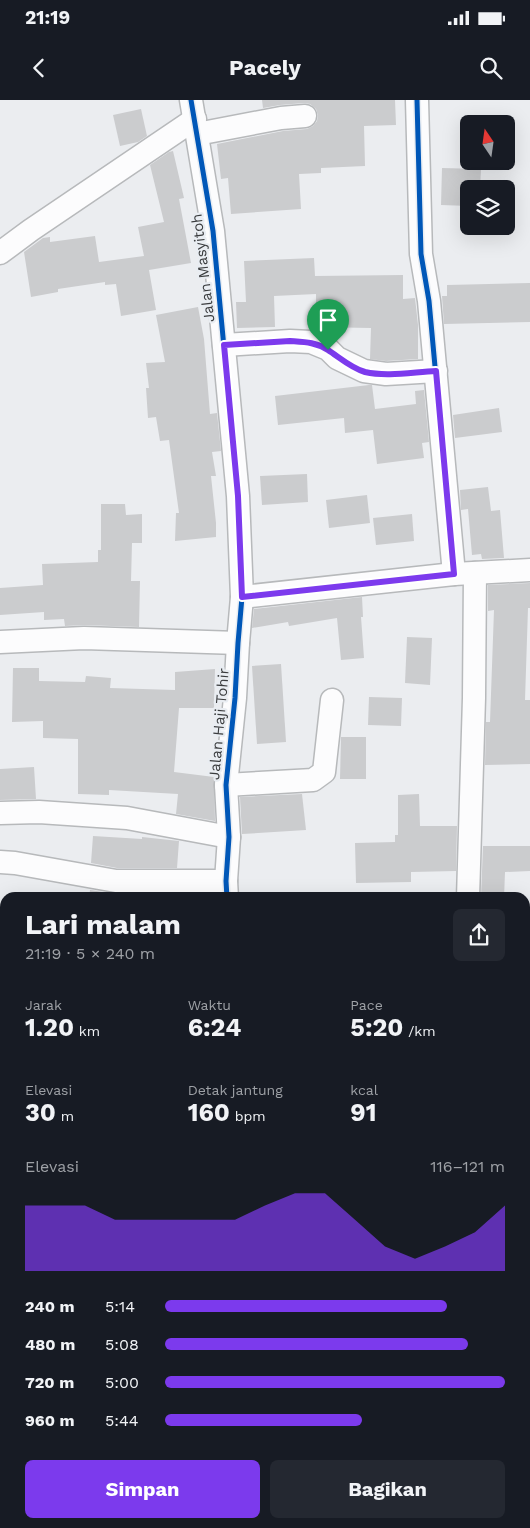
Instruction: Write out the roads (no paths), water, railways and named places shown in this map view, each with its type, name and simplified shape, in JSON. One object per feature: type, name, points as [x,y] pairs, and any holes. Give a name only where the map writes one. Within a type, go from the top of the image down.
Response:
[{"type":"street","points":[[417,100],[421,254],[429,302],[436,371],[464,573],[474,698],[468,892]]},
{"type":"street","points":[[0,253],[194,118],[281,118],[305,116]]},
{"type":"street","name":"Jalan Masyitoh","points":[[194,118],[213,231],[238,496],[242,597],[238,643]]},
{"type":"street","points":[[224,345],[290,341],[311,342],[364,372],[386,374],[436,371]]},
{"type":"street","points":[[242,597],[464,573],[530,570]]},
{"type":"street","points":[[0,642],[84,638],[238,643]]},
{"type":"street","name":"Jalan Haji Tohir","points":[[227,889],[229,837],[226,785],[235,698],[238,643]]},
{"type":"street","points":[[226,785],[313,780],[324,772],[332,700]]},
{"type":"street","points":[[0,813],[39,812],[127,818],[229,837]]},
{"type":"street","points":[[0,862],[116,881],[227,889]]}]
